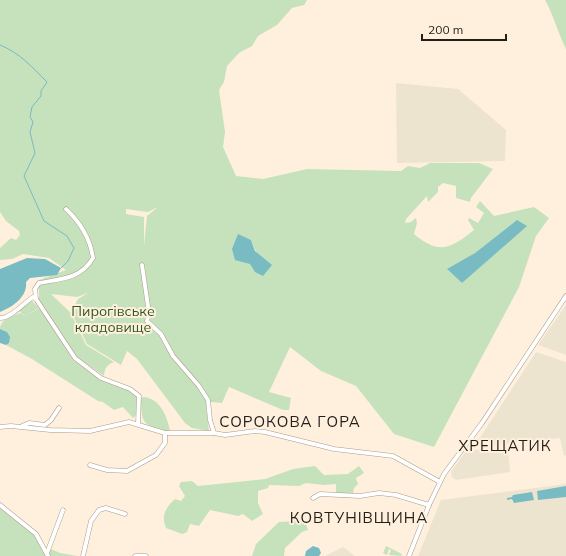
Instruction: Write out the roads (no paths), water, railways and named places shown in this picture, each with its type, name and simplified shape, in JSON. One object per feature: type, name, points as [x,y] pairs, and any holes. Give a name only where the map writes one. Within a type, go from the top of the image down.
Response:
[{"type":"street","points":[[66,209],[75,216],[82,228],[93,258],[88,266],[73,277],[39,283],[35,289],[35,296],[75,358],[101,378],[130,389],[139,396],[138,424]]},
{"type":"street","points":[[142,265],[149,313],[147,321],[161,334],[173,356],[199,386],[208,400],[210,420],[214,433]]},
{"type":"street","points":[[0,318],[3,318],[13,312],[35,296]]},
{"type":"street","points":[[409,556],[440,482],[482,423],[566,296]]},
{"type":"street","points":[[22,427],[28,424],[45,425],[52,420],[59,408]]},
{"type":"street","points":[[0,427],[90,431],[123,422],[138,424],[165,433],[214,433],[225,435],[255,431],[265,432],[334,449],[393,456],[440,482]]},
{"type":"street","points":[[90,465],[106,470],[127,471],[156,455],[165,443],[165,433]]},
{"type":"street","points":[[313,498],[320,494],[360,496],[379,493],[396,495],[429,506]]},
{"type":"street","points":[[0,504],[36,534],[47,555]]},
{"type":"street","points":[[82,556],[91,522],[99,510],[106,508],[125,514]]},
{"type":"street","points":[[47,555],[63,510]]},
{"type":"street","points":[[135,556],[146,556]]},
{"type":"water","points":[[517,220],[527,226],[462,283],[447,269],[475,253]]},
{"type":"water","points":[[238,234],[251,240],[255,251],[272,265],[263,276],[255,272],[250,264],[235,260],[232,249]]},
{"type":"water","points":[[27,258],[45,259],[61,268],[57,275],[30,278],[26,282],[25,292],[19,300],[0,312],[0,269]]},
{"type":"water","points":[[0,329],[7,332],[10,337],[9,343],[6,345],[0,343]]},
{"type":"water","points":[[566,486],[566,497],[538,500],[537,491]]},
{"type":"water","points":[[532,492],[534,500],[514,503],[512,499],[507,500],[507,498],[512,497],[513,495]]},
{"type":"water","points":[[313,546],[319,548],[321,553],[319,556],[305,556],[306,551]]},
{"type":"waterway","points":[[0,45],[20,56],[47,82],[41,91],[41,96],[32,107],[30,117],[33,122],[30,132],[35,153],[24,176],[44,221],[67,236],[74,248],[68,261],[61,268]]},
{"type":"district","name":"СОРОКОВА ГОРА","points":[[290,422]]},
{"type":"district","name":"ХРЕЩАТИК","points":[[505,446]]},
{"type":"district","name":"КОВТУНІВЩИНА","points":[[359,518]]},
{"type":"park label","name":"Пирогівське кладовище","points":[[113,320]]}]
